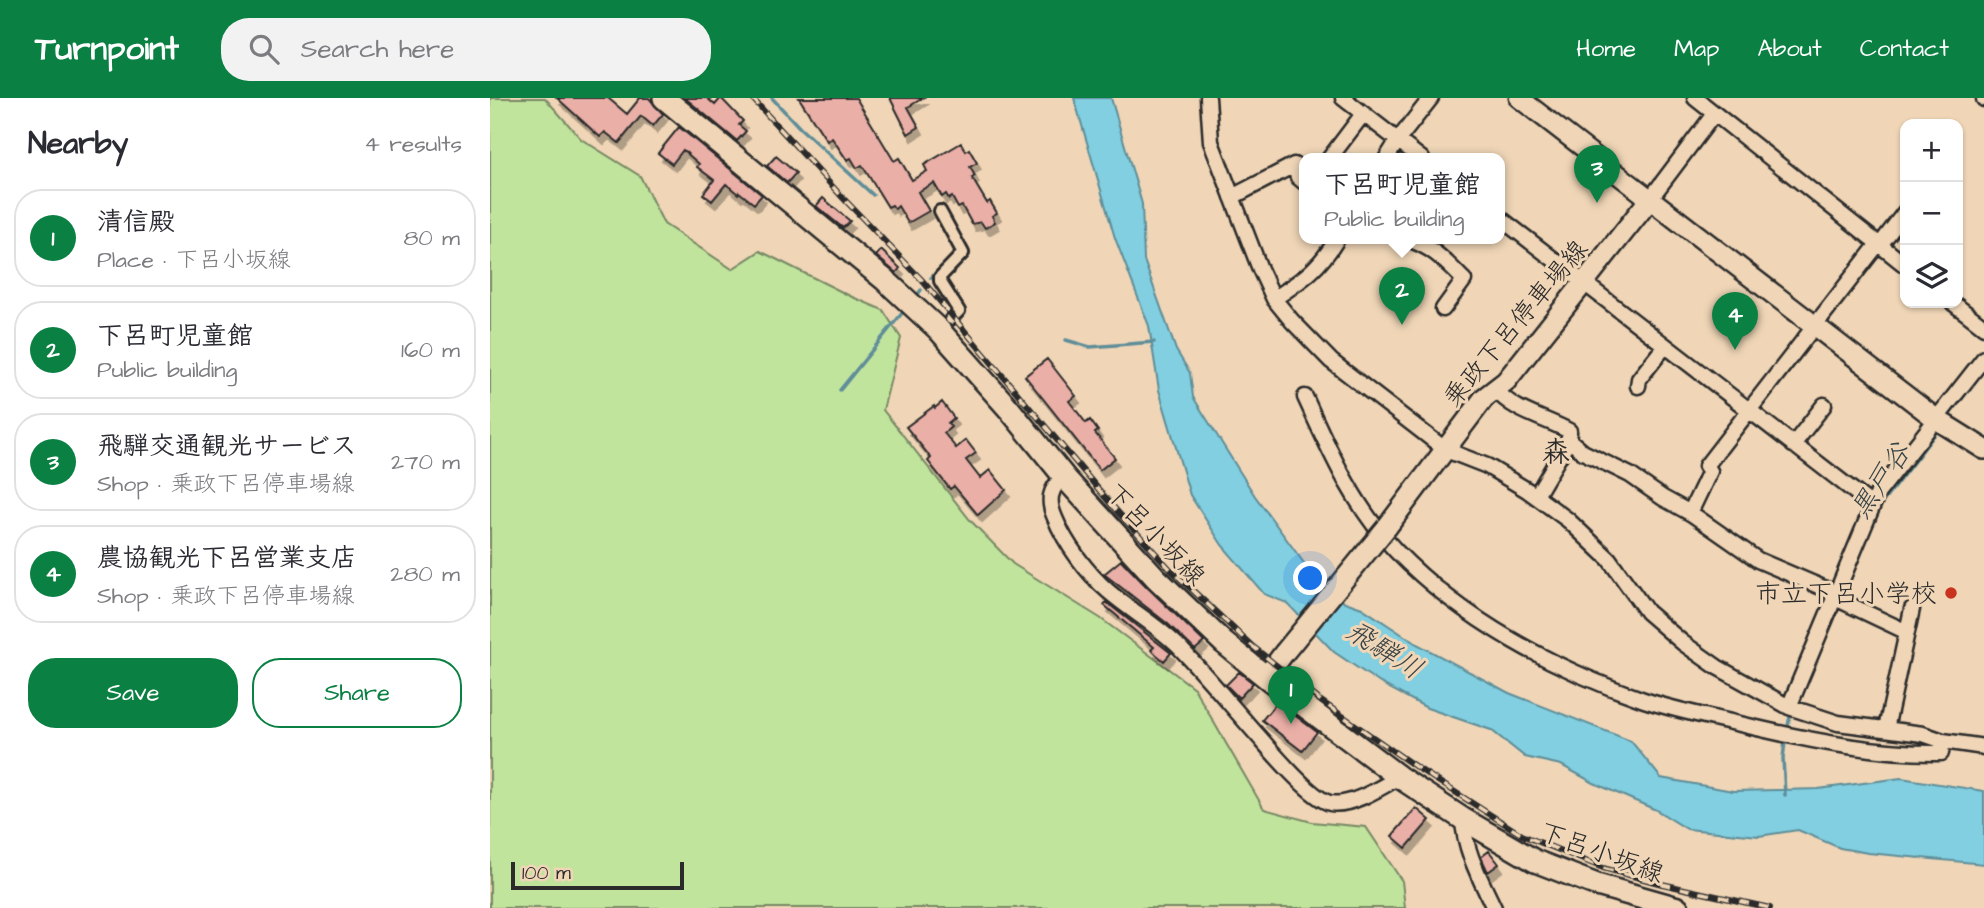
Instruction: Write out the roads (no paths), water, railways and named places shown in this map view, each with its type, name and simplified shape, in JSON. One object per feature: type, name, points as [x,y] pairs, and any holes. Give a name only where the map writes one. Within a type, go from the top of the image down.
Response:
[{"type":"main road","name":"下呂小坂線","points":[[664,98],[885,280],[925,317],[1156,578],[1224,643],[1266,677],[1399,777],[1463,819],[1535,861],[1597,885],[1678,908]]},
{"type":"main road","name":"乗政下呂停車場線","points":[[1266,677],[1387,527],[1483,398],[1506,381],[1650,199]]},
{"type":"main road","points":[[1650,199],[1936,419],[1984,449]]},
{"type":"street","points":[[1208,98],[1211,142],[1274,299],[1331,361],[1446,450],[1487,466],[1536,496],[1568,520],[1609,559],[1647,612],[1717,667],[1789,707],[1838,723],[1923,734],[1942,741],[1984,747]]},
{"type":"street","points":[[1343,98],[1414,153]]},
{"type":"street","points":[[1390,153],[1431,98]]},
{"type":"street","points":[[1519,98],[1650,199],[1706,104],[1900,261]]},
{"type":"street","points":[[1334,153],[1363,114]]},
{"type":"street","points":[[1232,197],[1294,165],[1299,178]]},
{"type":"street","points":[[940,211],[963,253],[940,277],[959,311],[951,319]]},
{"type":"street","points":[[1690,513],[1710,471],[1706,466],[1900,218]]},
{"type":"street","points":[[1505,222],[1872,505]]},
{"type":"street","points":[[1274,299],[1316,268],[1334,244]]},
{"type":"street","points":[[1424,244],[1441,256],[1464,280],[1443,309]]},
{"type":"street","points":[[1959,308],[1984,327]]},
{"type":"street","points":[[1638,386],[1639,379],[1665,346]]},
{"type":"street","points":[[1789,707],[1878,493],[1984,358]]},
{"type":"street","points":[[1495,389],[1502,398],[1522,411],[1569,431],[1569,440],[1536,496]]},
{"type":"street","points":[[1305,397],[1350,491],[1396,551],[1463,610],[1543,656],[1593,681],[1646,700],[1779,733],[1850,746],[1924,753],[1941,753],[1942,741]]},
{"type":"street","points":[[1793,445],[1824,405]]},
{"type":"street","points":[[1569,440],[1583,452],[1630,475],[1690,513],[1758,560],[1907,632]]},
{"type":"street","points":[[1063,476],[1049,495],[1055,520],[1095,578],[1178,647],[1278,758],[1318,797],[1331,803],[1352,800],[1373,793],[1399,777]]},
{"type":"street","points":[[1886,729],[1912,609]]},
{"type":"street","points":[[1463,819],[1465,837],[1475,869],[1494,908]]},
{"type":"water","name":"飛騨川","points":[[1074,98],[1111,98],[1142,204],[1144,260],[1176,350],[1190,373],[1193,397],[1255,496],[1328,596],[1362,608],[1415,643],[1509,693],[1631,741],[1661,778],[1733,791],[1818,789],[1901,778],[1984,791],[1984,864],[1840,848],[1798,830],[1759,836],[1687,829],[1656,810],[1594,783],[1561,765],[1525,757],[1491,730],[1427,708],[1380,683],[1334,652],[1287,603],[1264,594],[1222,545],[1190,495],[1159,390],[1149,326],[1115,238]]},
{"type":"waterway","points":[[772,98],[800,128],[873,195]]},
{"type":"waterway","points":[[931,278],[956,253]]},
{"type":"waterway","points":[[915,298],[921,290]]},
{"type":"waterway","points":[[840,390],[903,312]]},
{"type":"waterway","points":[[1066,340],[1090,347],[1154,342]]},
{"type":"waterway","name":"黒戸谷","points":[[1947,418],[1984,370]]},
{"type":"waterway","name":"黒戸谷","points":[[1879,507],[1938,430]]},
{"type":"waterway","name":"黒戸谷","points":[[1787,730],[1790,717]]},
{"type":"waterway","name":"黒戸谷","points":[[1785,742],[1785,795]]},
{"type":"railway","points":[[752,98],[921,279],[1116,510],[1171,570],[1251,645],[1321,701],[1416,767],[1522,835],[1603,868],[1770,908]]},
{"type":"place","name":"飛騨交通観光サービス","points":[[1597,203]]},
{"type":"place","name":"下呂町児童館","points":[[1402,325]]},
{"type":"place","name":"農協観光下呂営業支店","points":[[1735,350]]},
{"type":"place","name":"市立下呂小学校","points":[[1951,593]]},
{"type":"place","name":"清信殿","points":[[1291,724]]},
{"type":"district","name":"森","points":[[1556,451]]}]
